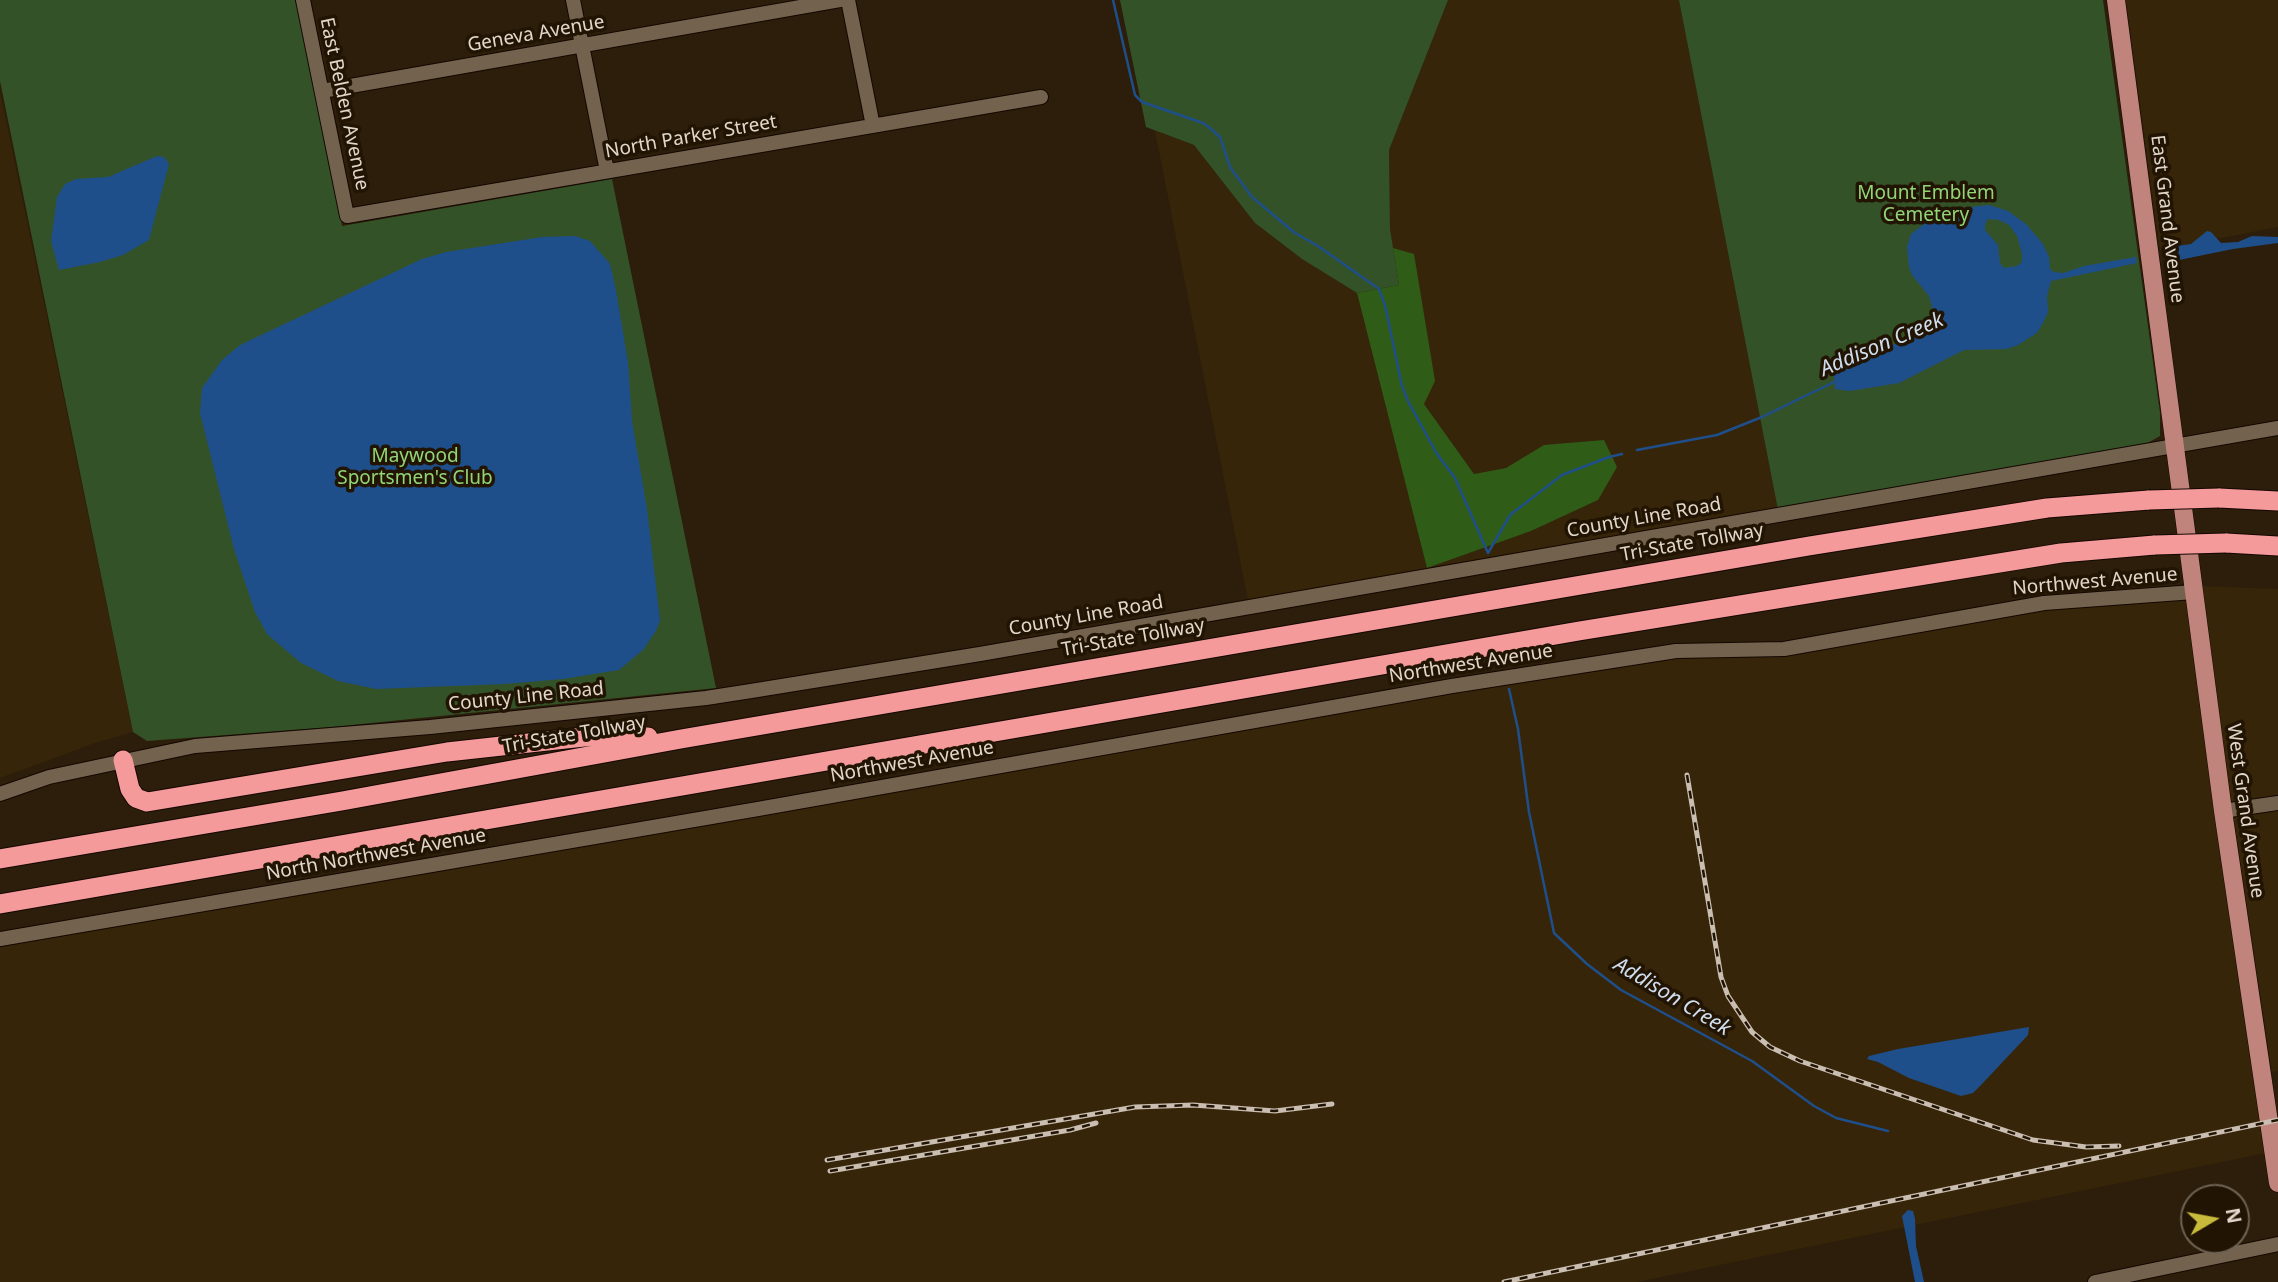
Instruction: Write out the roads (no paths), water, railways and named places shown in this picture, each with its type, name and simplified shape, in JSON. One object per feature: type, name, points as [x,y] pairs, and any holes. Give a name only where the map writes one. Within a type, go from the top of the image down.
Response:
[{"type":"highway","name":"Tri-State Tollway","points":[[0,859],[342,801],[681,739],[2047,508],[2149,500],[2219,498],[2278,501]]},
{"type":"highway","points":[[0,904],[1593,629],[2061,553],[2155,545],[2226,543],[2278,546]]},
{"type":"highway","points":[[123,760],[130,789],[136,798],[147,802],[460,751],[602,735],[681,739]]},
{"type":"main road","name":"East Grand Avenue","points":[[2116,0],[2175,444]]},
{"type":"main road","name":"West Grand Avenue","points":[[2175,444],[2223,811],[2278,1184]]},
{"type":"street","name":"East Belden Avenue","points":[[303,0],[347,216]]},
{"type":"street","points":[[573,0],[607,171]]},
{"type":"street","name":"Geneva Avenue","points":[[322,91],[839,0]]},
{"type":"street","points":[[848,0],[873,126]]},
{"type":"street","name":"North Parker Street","points":[[347,216],[1041,97]]},
{"type":"street","name":"County Line Road","points":[[0,793],[49,777],[195,746],[429,727],[706,698],[980,654],[2278,428]]},
{"type":"street","name":"Northwest Avenue","points":[[758,809],[1452,685],[1676,650],[1784,649],[2044,603],[2194,592]]},
{"type":"street","points":[[2223,811],[2278,803]]},
{"type":"street","name":"North Northwest Avenue","points":[[0,939],[758,809]]},
{"type":"street","points":[[2095,1282],[2278,1244]]},
{"type":"water","points":[[157,156],[164,157],[169,164],[149,240],[123,255],[59,270],[51,241],[57,197],[65,184],[76,179],[108,177]]},
{"type":"water","points":[[1989,205],[2008,211],[2026,224],[2043,244],[2049,257],[2050,269],[2054,272],[2063,273],[2084,266],[2136,257],[2137,263],[2051,281],[2047,296],[2048,312],[2043,323],[2037,333],[2018,345],[2007,349],[1964,350],[1899,383],[1850,391],[1835,389],[1834,375],[1843,365],[1910,338],[1931,319],[1933,311],[1929,296],[1909,267],[1907,247],[1911,234],[1929,220],[1972,207]],"holes":[[[1988,219],[2009,225],[2017,236],[2022,254],[2022,262],[2017,266],[2004,268],[2000,263],[1998,245],[1985,230]]]},
{"type":"water","points":[[2207,231],[2221,243],[2238,242],[2252,236],[2278,237],[2278,243],[2179,260],[2165,254],[2169,247],[2191,244]]},
{"type":"water","points":[[575,236],[590,241],[610,264],[616,290],[628,362],[632,421],[647,509],[660,620],[656,631],[643,650],[619,670],[563,679],[376,689],[338,681],[301,663],[267,634],[255,612],[234,549],[200,413],[202,388],[222,360],[240,345],[422,259],[446,252],[542,237]]},
{"type":"water","points":[[2029,1027],[2028,1035],[1981,1085],[1973,1093],[1961,1096],[1909,1078],[1867,1059],[1869,1056],[1898,1049]]},
{"type":"water","points":[[1908,1210],[1913,1211],[1915,1219],[1916,1246],[1924,1282],[1915,1282],[1902,1216]]},
{"type":"waterway","points":[[1113,0],[1135,95],[1142,102],[1203,123],[1210,128],[1220,137],[1230,167],[1252,197],[1295,233],[1379,289],[1408,401],[1437,454],[1455,478],[1488,553]]},
{"type":"waterway","name":"Addison Creek","points":[[1637,450],[1717,435],[1762,417],[1834,382]]},
{"type":"waterway","name":"Addison Creek","points":[[1488,553],[1510,515],[1562,475],[1622,454]]},
{"type":"waterway","name":"Addison Creek","points":[[1509,689],[1518,729],[1529,812],[1554,933],[1587,964],[1621,990],[1752,1061],[1814,1106],[1836,1118],[1888,1131]]},
{"type":"railway","points":[[1687,775],[1721,977],[1728,996],[1752,1032],[1770,1047],[1800,1061],[2033,1140],[2086,1147],[2119,1146]]},
{"type":"railway","points":[[827,1160],[1135,1107],[1193,1105],[1275,1111],[1332,1104]]},
{"type":"railway","points":[[1504,1282],[2278,1120]]},
{"type":"railway","points":[[830,1171],[1070,1130],[1096,1123]]},
{"type":"park label","name":"Mount Emblem Cemetery","points":[[1926,205]]},
{"type":"park label","name":"Maywood Sportsmen's Club","points":[[415,468]]}]
